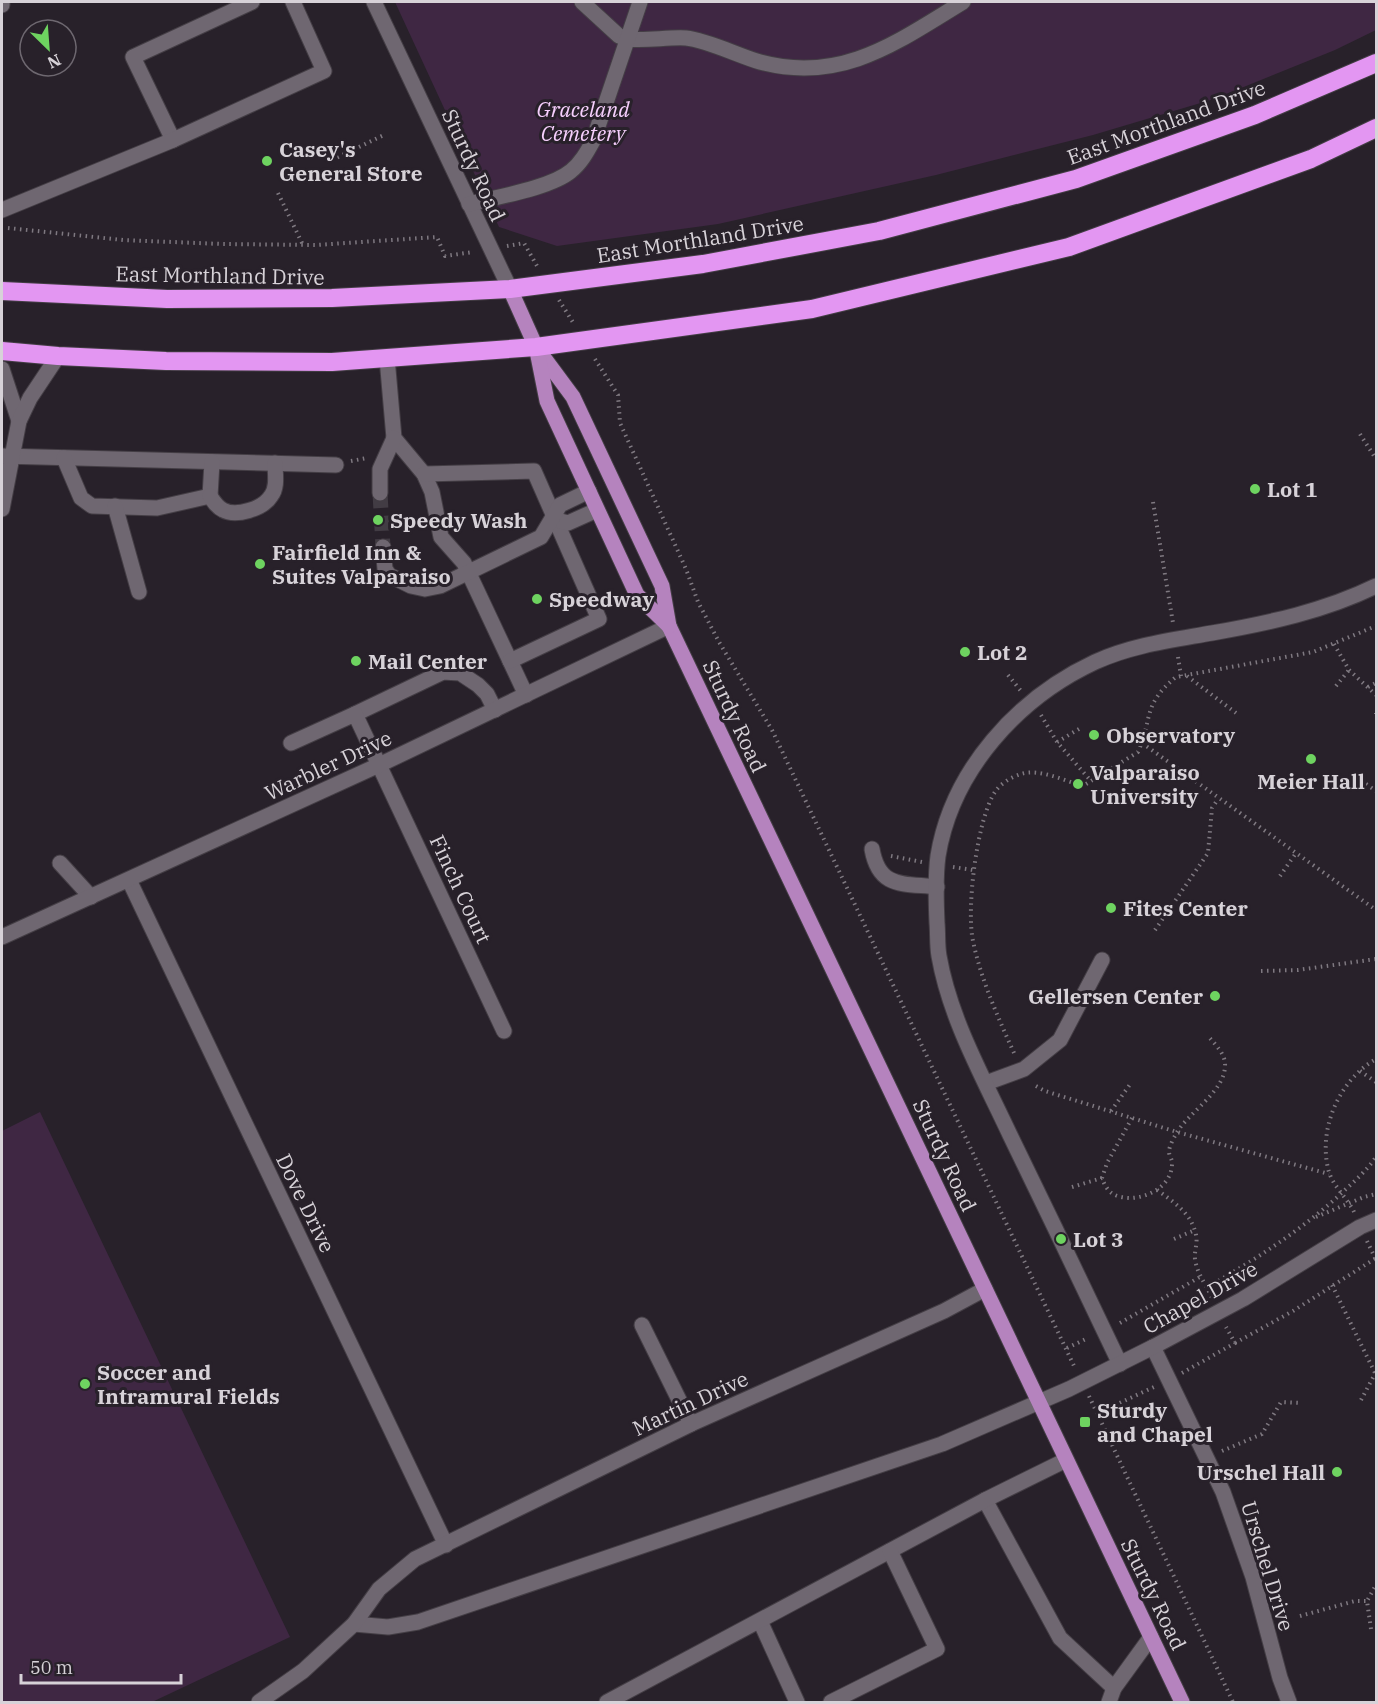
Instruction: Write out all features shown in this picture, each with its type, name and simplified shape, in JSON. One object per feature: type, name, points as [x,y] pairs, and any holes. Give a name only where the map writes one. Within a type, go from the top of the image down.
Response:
[{"type":"highway","name":"East Morthland Drive","points":[[2,291],[167,300],[332,298],[510,289],[703,264],[879,231],[1076,179],[1255,115],[1377,63]]},
{"type":"highway","points":[[2,351],[166,361],[308,362],[387,358],[536,347],[812,309],[1069,247],[1311,159],[1377,128]]},
{"type":"main road","name":"Sturdy Road","points":[[510,289],[536,347],[574,401],[663,586],[669,626],[1182,1702]]},
{"type":"main road","name":"Sturdy Road","points":[[536,347],[547,401],[637,595],[669,626]]},
{"type":"street","points":[[173,140],[133,57],[252,2]]},
{"type":"street","points":[[2,210],[173,140],[324,70],[293,2]]},
{"type":"street","name":"Sturdy Road","points":[[374,2],[510,289]]},
{"type":"street","points":[[582,2],[613,32],[627,39],[689,39],[761,62],[789,68],[837,66],[862,57],[902,38],[963,2]]},
{"type":"street","points":[[469,204],[555,180],[571,172],[582,160],[593,141],[640,2]]},
{"type":"street","points":[[2,508],[6,457],[30,398],[58,356]]},
{"type":"street","points":[[380,493],[380,469],[394,438],[387,358]]},
{"type":"street","points":[[2,369],[19,422]]},
{"type":"street","points":[[394,438],[424,474],[432,492],[441,537],[464,563],[526,694]]},
{"type":"street","points":[[6,457],[336,465]]},
{"type":"street","points":[[64,458],[81,498],[92,506],[157,508],[210,496]]},
{"type":"street","points":[[212,462],[210,496],[216,505],[231,512],[254,508],[272,496],[275,487],[275,464]]},
{"type":"street","points":[[424,474],[534,471],[599,619],[510,661]]},
{"type":"street","points":[[383,548],[385,569],[389,575],[411,586],[425,589],[440,586],[541,537],[554,519],[560,505],[589,491]]},
{"type":"street","points":[[115,506],[139,591]]},
{"type":"street","points":[[554,519],[568,523],[597,510]]},
{"type":"street","points":[[1120,1364],[986,1083],[950,999],[939,954],[937,887],[938,856],[952,806],[972,769],[1000,731],[1030,702],[1062,678],[1098,660],[1134,648],[1287,618],[1325,608],[1377,586]]},
{"type":"street","name":"Warbler Drive","points":[[2,937],[379,765],[669,626]]},
{"type":"street","points":[[291,743],[443,672],[460,673],[478,685],[487,694],[495,710]]},
{"type":"street","name":"Finch Court","points":[[355,714],[504,1031]]},
{"type":"street","points":[[872,849],[879,873],[887,880],[937,887]]},
{"type":"street","points":[[60,863],[91,897]]},
{"type":"street","name":"Dove Drive","points":[[129,879],[446,1545]]},
{"type":"street","points":[[986,1083],[1024,1069],[1060,1040],[1102,960]]},
{"type":"street","name":"Chapel Drive","points":[[354,1624],[388,1627],[418,1622],[942,1444],[1120,1364],[1243,1299],[1360,1227],[1377,1220]]},
{"type":"street","name":"Martin Drive","points":[[259,1702],[303,1671],[354,1624],[379,1589],[415,1559],[692,1424],[944,1311],[985,1289]]},
{"type":"street","points":[[642,1325],[692,1424]]},
{"type":"street","name":"Urschel Drive","points":[[1153,1347],[1223,1492],[1253,1577],[1280,1678],[1289,1702]]},
{"type":"street","points":[[607,1702],[985,1500],[1066,1460]]},
{"type":"street","points":[[985,1500],[1060,1638],[1112,1696],[1151,1637]]},
{"type":"street","points":[[831,1702],[937,1649],[890,1551]]},
{"type":"street","points":[[760,1621],[797,1702]]},
{"type":"path","points":[[332,160],[386,134]]},
{"type":"path","points":[[278,193],[303,245]]},
{"type":"path","points":[[2,227],[123,240],[222,244],[303,245],[436,237],[445,256]]},
{"type":"path","points":[[618,395],[620,423],[686,569],[698,602],[719,642],[772,730],[1067,1348],[1094,1335]]},
{"type":"path","points":[[1360,434],[1377,459]]},
{"type":"path","points":[[336,465],[387,453]]},
{"type":"path","points":[[1153,502],[1175,640],[1184,676],[1236,713]]},
{"type":"path","points":[[1014,1053],[991,1001],[972,939],[970,913],[973,870],[985,815],[995,792],[1007,780],[1022,773],[1039,773],[1083,786],[1091,782],[1138,752],[1151,705],[1161,689],[1176,677],[1313,652],[1377,626]]},
{"type":"path","points":[[1334,644],[1349,670],[1377,695]]},
{"type":"path","points":[[1336,686],[1349,670]]},
{"type":"path","points":[[1368,687],[1377,683]]},
{"type":"path","points":[[1079,729],[1057,742],[1091,782]]},
{"type":"path","points":[[1142,744],[1377,910]]},
{"type":"path","points":[[1366,784],[1377,791]]},
{"type":"path","points":[[1155,930],[1208,853],[1212,808],[1218,799]]},
{"type":"path","points":[[1280,876],[1296,853]]},
{"type":"path","points":[[1261,970],[1298,970],[1377,959]]},
{"type":"path","points":[[1132,1118],[1107,1163],[1102,1178],[1106,1189],[1115,1196],[1132,1198],[1154,1192],[1167,1182],[1173,1164],[1169,1150],[1177,1132],[1210,1096],[1222,1076],[1225,1063],[1220,1050],[1208,1036]]},
{"type":"path","points":[[1350,1203],[1329,1174],[1327,1126],[1333,1109],[1360,1071],[1377,1059]]},
{"type":"path","points":[[1360,1071],[1377,1082]]},
{"type":"path","points":[[1111,1111],[1131,1083]]},
{"type":"path","points":[[1036,1086],[1045,1091],[1177,1132],[1329,1174]]},
{"type":"path","points":[[1208,1287],[1259,1257],[1313,1218],[1375,1163],[1377,1157]]},
{"type":"path","points":[[1072,1186],[1102,1178]]},
{"type":"path","points":[[1157,1190],[1185,1211],[1195,1230],[1197,1237],[1195,1257],[1200,1277],[1208,1287],[1212,1299]]},
{"type":"path","points":[[1313,1218],[1377,1194]]},
{"type":"path","points":[[1174,1239],[1195,1230]]},
{"type":"path","points":[[1235,1343],[1264,1328],[1376,1259]]},
{"type":"path","points":[[1119,1323],[1200,1277]]},
{"type":"path","points":[[1332,1286],[1376,1374],[1361,1400]]},
{"type":"path","points":[[1207,1457],[1262,1434],[1281,1402],[1302,1404]]},
{"type":"path","points":[[1098,1413],[1233,1702]]},
{"type":"path","points":[[1371,1629],[1367,1601],[1377,1585]]},
{"type":"path","points":[[1299,1616],[1355,1600],[1367,1601]]},
{"type":"green space","name":"Graceland Cemetery","points":[[395,2],[1376,2],[1376,30],[1335,50],[1214,99],[1093,135],[936,175],[718,224],[557,246],[499,227]]},
{"type":"green space","name":"Soccer and Intramural Fields","points":[[40,1112],[290,1637],[152,1702],[2,1702],[2,1131]]},
{"type":"tunnel","points":[[380,493],[383,547]]},
{"type":"place","name":"Casey's General Store","points":[[267,161]]},
{"type":"place","name":"Lot 1","points":[[1255,489]]},
{"type":"place","name":"Speedy Wash","points":[[378,520]]},
{"type":"place","name":"Fairfield Inn & Suites Valparaiso","points":[[260,564]]},
{"type":"place","name":"Speedway","points":[[537,599]]},
{"type":"place","name":"Lot 2","points":[[965,652]]},
{"type":"place","name":"Mail Center","points":[[356,661]]},
{"type":"place","name":"Observatory","points":[[1094,735]]},
{"type":"place","name":"Meier Hall","points":[[1311,759]]},
{"type":"place","name":"Valparaiso University","points":[[1078,784]]},
{"type":"place","name":"Fites Center","points":[[1111,908]]},
{"type":"place","name":"Gellersen Center","points":[[1215,996]]},
{"type":"place","name":"Lot 3","points":[[1061,1239]]},
{"type":"place","name":"Soccer and Intramural Fields","points":[[85,1384]]},
{"type":"place","name":"Sturdy and Chapel","points":[[1085,1422]]},
{"type":"place","name":"Urschel Hall","points":[[1337,1472]]}]
